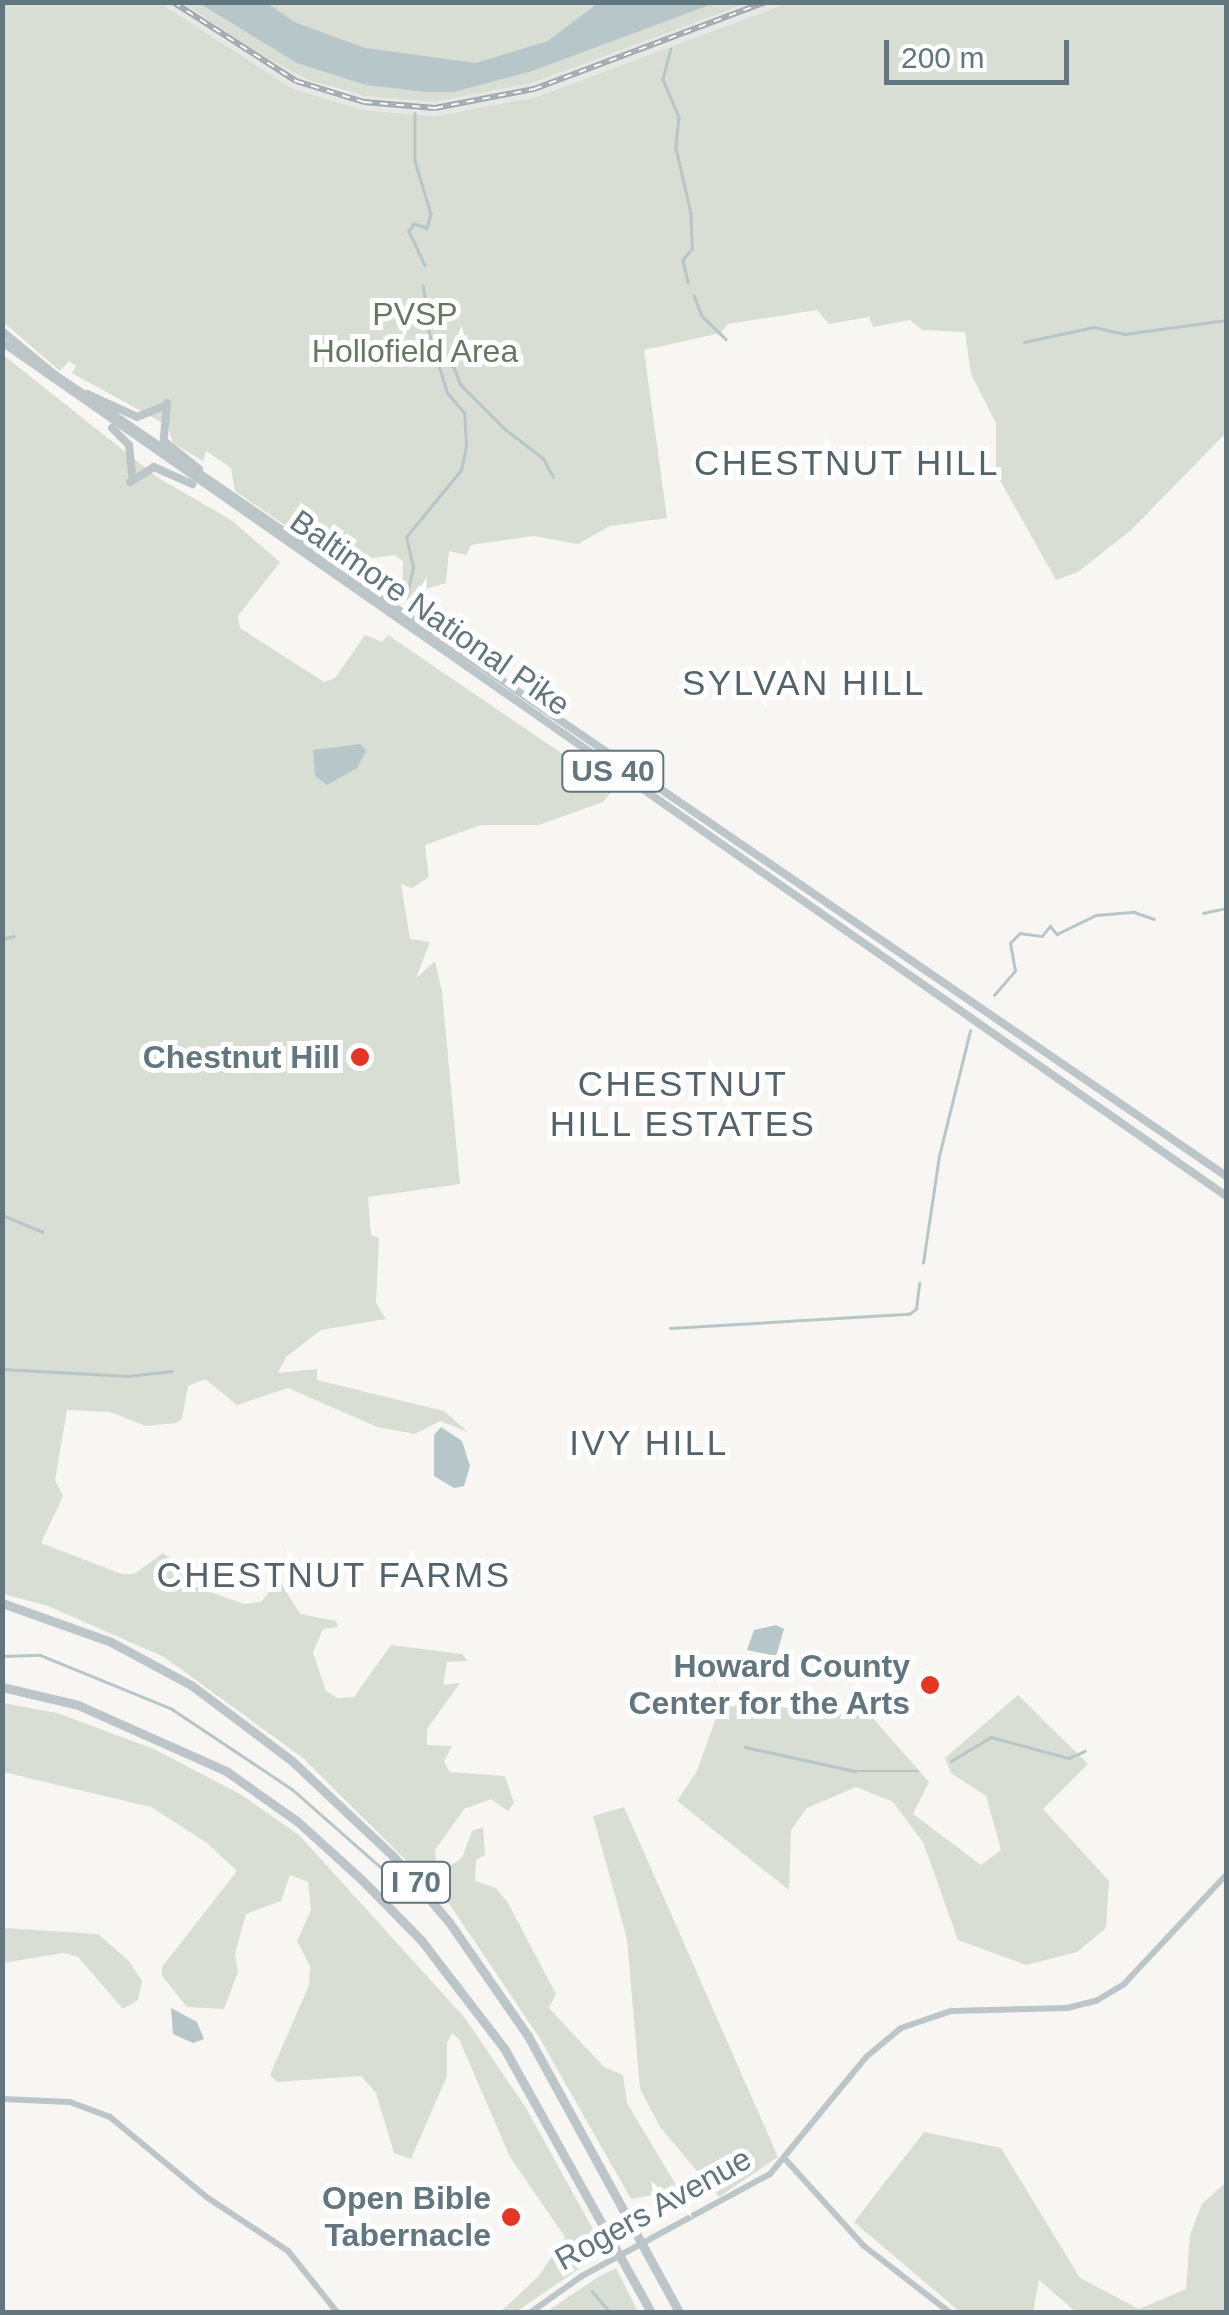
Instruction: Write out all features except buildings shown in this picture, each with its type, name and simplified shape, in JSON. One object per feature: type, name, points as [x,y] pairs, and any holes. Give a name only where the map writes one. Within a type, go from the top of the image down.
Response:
[{"type":"highway","name":"I 70","points":[[2,1602],[111,1642],[191,1685],[316,1781],[393,1856],[449,1922],[528,2036],[679,2312]]},
{"type":"highway","name":"I 70","points":[[2,1687],[78,1705],[208,1762],[297,1822],[362,1880],[420,1940],[504,2048],[651,2312]]},
{"type":"main road","name":"Baltimore National Pike","points":[[2,331],[80,392],[1226,1176]]},
{"type":"main road","name":"Baltimore National Pike","points":[[2,342],[94,412],[1226,1196]]},
{"type":"main road","points":[[80,392],[136,417],[167,403],[164,441],[212,483]]},
{"type":"main road","points":[[94,412],[129,446],[130,482],[154,467],[215,495]]},
{"type":"main road","name":"Rogers Avenue","points":[[531,2312],[605,2264],[742,2194],[786,2160],[866,2057],[900,2028],[951,2011],[1068,2008],[1096,2001],[1124,1984],[1226,1876]]},
{"type":"main road","points":[[2,2099],[70,2102],[110,2118],[208,2198],[288,2251],[337,2312]]},
{"type":"main road","points":[[786,2160],[864,2246],[949,2312]]},
{"type":"shaded area","points":[[160,3],[184,3],[250,50],[311,81],[346,92],[435,102],[532,83],[748,3],[788,3],[536,97],[435,116],[363,110],[293,89]]},
{"type":"shaded area","points":[[199,3],[267,3],[294,22],[365,48],[476,63],[548,41],[598,3],[715,3],[532,71],[454,92],[426,92],[366,85],[297,63]]},
{"type":"shaded area","points":[[361,744],[366,751],[357,768],[327,785],[315,776],[313,750]]},
{"type":"shaded area","points":[[441,1427],[462,1441],[470,1466],[464,1486],[454,1488],[434,1476],[434,1435]]},
{"type":"shaded area","points":[[776,1625],[784,1629],[776,1656],[747,1650],[754,1630]]},
{"type":"shaded area","points":[[171,2008],[197,2022],[204,2039],[193,2043],[173,2034]]},
{"type":"green space","name":"PVSP Hollofield Area","points":[[3,3],[160,3],[293,89],[363,110],[435,116],[536,97],[788,3],[1226,3],[1226,433],[1131,530],[1078,572],[1056,580],[996,473],[996,423],[971,374],[965,332],[922,330],[910,320],[873,327],[869,317],[829,324],[817,310],[728,324],[721,333],[644,350],[667,518],[610,526],[578,544],[533,536],[471,545],[466,555],[449,551],[446,583],[415,592],[402,605],[403,561],[394,555],[365,559],[369,564],[361,571],[330,548],[315,546],[235,491],[231,468],[206,451],[203,461],[173,443],[168,426],[72,373],[76,366],[69,361],[60,371],[3,322]]},
{"type":"green space","points":[[184,3],[748,3],[532,83],[435,102],[365,96],[311,81],[250,50]]},
{"type":"green space","points":[[2,354],[157,477],[231,520],[280,562],[238,616],[240,628],[324,682],[335,678],[365,635],[382,642],[388,635],[614,789],[603,802],[539,825],[481,825],[425,845],[429,877],[412,888],[401,884],[410,939],[430,942],[416,978],[435,961],[442,992],[460,1184],[368,1197],[371,1235],[379,1238],[376,1303],[386,1319],[321,1330],[286,1357],[278,1373],[317,1369],[317,1380],[444,1411],[468,1432],[440,1421],[415,1434],[377,1427],[288,1388],[237,1405],[205,1379],[188,1386],[182,1419],[176,1423],[146,1426],[110,1412],[67,1410],[55,1480],[63,1496],[41,1543],[122,1574],[134,1574],[163,1553],[186,1570],[185,1583],[244,1604],[261,1602],[279,1580],[300,1614],[336,1621],[338,1627],[323,1629],[313,1652],[326,1691],[337,1698],[354,1697],[391,1645],[462,1654],[468,1661],[447,1662],[443,1685],[460,1683],[427,1729],[427,1745],[452,1746],[444,1762],[450,1772],[505,1776],[514,1803],[508,1811],[491,1799],[464,1809],[435,1850],[436,1861],[448,1867],[462,1858],[472,1831],[483,1827],[485,1855],[476,1860],[475,1881],[496,1888],[508,1903],[556,1994],[549,2008],[604,2067],[623,2075],[627,2103],[679,2190],[631,2199],[539,2037],[448,1902],[303,1758],[164,1657],[48,1606],[3,1594]]},
{"type":"green space","points":[[1018,1695],[1088,1764],[1043,1809],[1109,1881],[1106,1928],[1077,1952],[1026,1965],[958,1940],[923,1842],[893,1802],[856,1787],[807,1808],[791,1830],[789,1890],[677,1801],[697,1771],[722,1701],[872,1717],[929,1782],[913,1814],[981,1865],[1001,1850],[986,1796],[951,1773],[945,1758]]},
{"type":"green space","points":[[3,1703],[57,1713],[154,1749],[240,1794],[299,1835],[465,2018],[526,2108],[605,2251],[516,2312],[500,2312],[538,2277],[565,2237],[510,2157],[459,2039],[452,2033],[447,2043],[447,2076],[411,2159],[394,2153],[376,2093],[361,2076],[277,2082],[270,2075],[309,1985],[310,1966],[297,1941],[311,1910],[308,1882],[290,1875],[281,1901],[246,1914],[235,1954],[238,1972],[224,2009],[187,2007],[162,1976],[162,1967],[237,1871],[207,1843],[151,1807],[3,1772]]},
{"type":"green space","points":[[624,1807],[778,2157],[719,2197],[660,2127],[640,2089],[627,1939],[593,1816]]},
{"type":"green space","points":[[3,1928],[98,1934],[129,1961],[142,1981],[138,2000],[123,2009],[78,1957],[64,1953],[3,1963]]},
{"type":"green space","points":[[924,2132],[1001,2148],[1080,2278],[1139,2309],[1186,2289],[1190,2235],[1202,2204],[1226,2182],[1226,2312],[1076,2312],[1039,2280],[1033,2312],[960,2312],[854,2222]]},
{"type":"green space","points":[[616,2268],[638,2312],[546,2312],[598,2277]]},
{"type":"waterway","points":[[671,49],[663,79],[679,117],[676,148],[691,213],[692,249],[683,260],[688,282]]},
{"type":"waterway","points":[[415,113],[415,161],[431,214],[427,228],[414,224],[409,231],[425,265]]},
{"type":"waterway","points":[[407,594],[413,567],[406,537],[461,470],[466,447],[464,413],[447,393],[429,334],[423,286]]},
{"type":"waterway","points":[[694,295],[702,316],[726,339]]},
{"type":"waterway","points":[[1024,342],[1094,327],[1124,334],[1226,320]]},
{"type":"waterway","points":[[441,361],[454,367],[461,385],[505,429],[543,458],[553,476]]},
{"type":"waterway","points":[[1203,913],[1226,908]]},
{"type":"waterway","points":[[994,995],[1015,971],[1010,943],[1020,933],[1042,936],[1050,926],[1057,934],[1096,915],[1134,912],[1154,919]]},
{"type":"waterway","points":[[2,939],[14,936]]},
{"type":"waterway","points":[[923,1263],[939,1156],[970,1031]]},
{"type":"waterway","points":[[2,1215],[43,1232]]},
{"type":"waterway","points":[[670,1328],[909,1314],[916,1309],[919,1283]]},
{"type":"waterway","points":[[2,1369],[128,1376],[172,1371]]},
{"type":"waterway","points":[[2,1656],[40,1655],[172,1709],[292,1789],[401,1885]]},
{"type":"waterway","points":[[951,1761],[991,1737],[1069,1758],[1085,1751]]},
{"type":"waterway","points":[[745,1747],[855,1771],[918,1771]]},
{"type":"waterway","points":[[592,2291],[610,2312]]},
{"type":"railway","points":[[173,2],[296,81],[364,102],[435,108],[534,89],[765,2]]},
{"type":"place","name":"Chestnut Hill","points":[[360,1057]]},
{"type":"place","name":"Howard County Center for the Arts","points":[[930,1685]]},
{"type":"place","name":"Open Bible Tabernacle","points":[[511,2217]]},
{"type":"district","name":"CHESTNUT HILL","points":[[847,463]]},
{"type":"district","name":"SYLVAN HILL","points":[[804,683]]},
{"type":"district","name":"CHESTNUT HILL ESTATES","points":[[683,1104]]},
{"type":"district","name":"IVY HILL","points":[[649,1443]]},
{"type":"district","name":"CHESTNUT FARMS","points":[[334,1575]]}]
